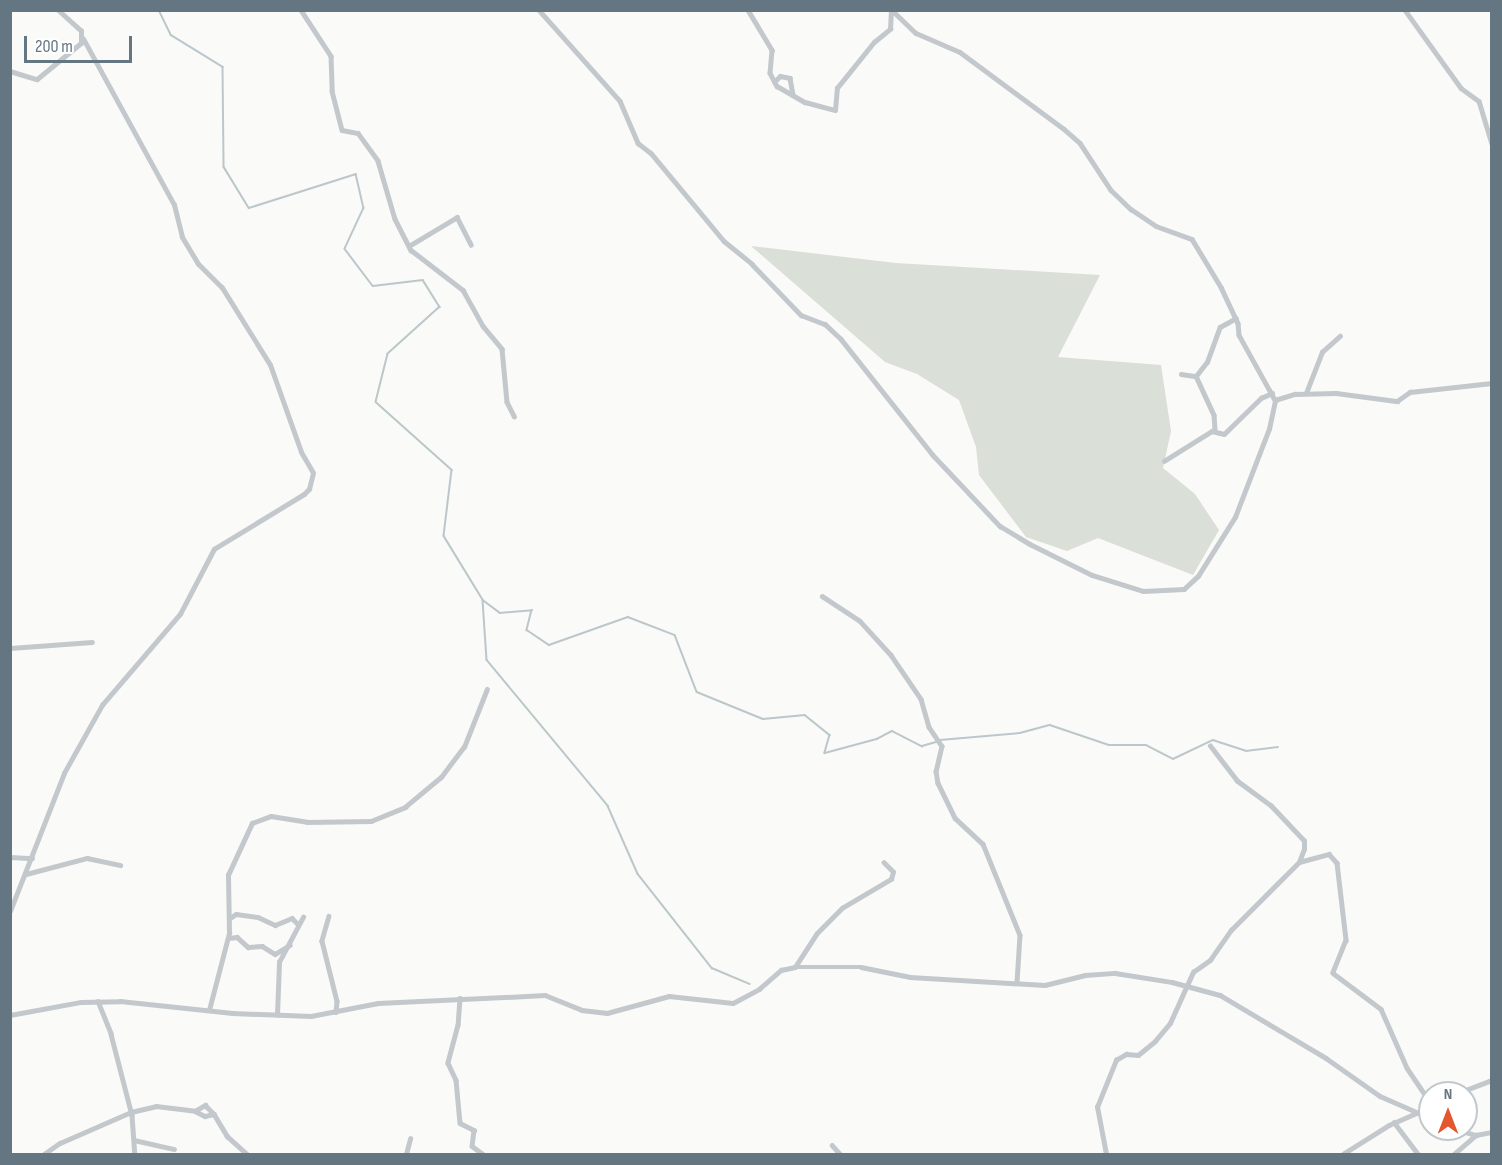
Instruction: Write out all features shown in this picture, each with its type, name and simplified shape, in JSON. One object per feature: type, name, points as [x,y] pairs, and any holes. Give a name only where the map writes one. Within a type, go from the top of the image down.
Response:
[{"type":"street","points":[[10,911],[82,737],[113,692],[180,614],[214,549],[304,494],[309,489],[313,473],[301,452],[270,365],[222,288],[198,264],[182,237],[174,205],[79,28],[58,10]]},
{"type":"street","points":[[301,10],[331,56],[332,91],[342,130],[358,133],[378,161],[392,212],[409,246],[418,260],[463,290],[483,326],[502,349],[507,402],[514,416]]},
{"type":"street","points":[[539,10],[620,101],[638,143],[651,153],[724,241],[752,264],[801,315],[825,324],[841,339],[933,455],[1000,526],[1092,575],[1143,591],[1184,589],[1198,576],[1235,517],[1269,429],[1275,400],[1239,335],[1236,318],[1192,239],[1156,226],[1131,209],[1111,190],[1080,143],[1064,129],[960,52],[916,33],[891,10]]},
{"type":"street","points":[[748,10],[772,50],[774,82]]},
{"type":"street","points":[[774,82],[815,106],[836,109],[837,88],[874,42],[890,29],[891,10]]},
{"type":"street","points":[[1405,10],[1461,88],[1479,100],[1491,144]]},
{"type":"street","points":[[10,71],[32,80],[40,78],[83,39]]},
{"type":"street","points":[[774,82],[780,76],[789,78],[793,94]]},
{"type":"street","points":[[409,246],[457,218],[471,245]]},
{"type":"street","points":[[1196,376],[1207,362],[1220,327],[1236,318]]},
{"type":"street","points":[[1306,393],[1322,351],[1340,336]]},
{"type":"street","points":[[1181,374],[1196,376]]},
{"type":"street","points":[[1196,376],[1214,415],[1215,430]]},
{"type":"street","points":[[1275,400],[1306,393],[1397,401],[1410,392],[1491,383]]},
{"type":"street","points":[[1215,430],[1224,434],[1261,398],[1272,393]]},
{"type":"street","points":[[1164,461],[1215,430]]},
{"type":"street","points":[[822,596],[861,621],[891,655],[921,699],[929,727],[942,746],[936,767],[938,783],[955,818],[983,844],[1020,935],[1017,983]]},
{"type":"street","points":[[10,648],[92,642]]},
{"type":"street","points":[[209,1010],[228,938],[230,918],[226,897],[228,875],[252,823],[271,816],[307,822],[363,821],[399,810],[441,777],[464,747],[487,689]]},
{"type":"street","points":[[1210,746],[1237,781],[1271,806],[1304,841],[1299,862]]},
{"type":"street","points":[[1106,1155],[1097,1107],[1114,1065],[1121,1055],[1138,1056],[1155,1041],[1170,1023],[1185,985],[1231,930],[1299,862],[1329,854],[1337,863],[1346,940],[1334,973],[1382,1009],[1407,1068],[1418,1084]]},
{"type":"street","points":[[10,857],[32,858]]},
{"type":"street","points":[[26,874],[87,858],[120,865]]},
{"type":"street","points":[[795,967],[821,928],[842,908],[891,879],[894,872],[884,864]]},
{"type":"street","points":[[230,918],[236,914],[258,917],[275,925],[292,918],[298,924]]},
{"type":"street","points":[[329,916],[322,941],[337,1001],[336,1012]]},
{"type":"street","points":[[277,1015],[278,965],[303,917]]},
{"type":"street","points":[[228,938],[237,937],[248,947],[262,946],[274,954],[290,945]]},
{"type":"street","points":[[10,1015],[98,1001],[146,1002],[277,1015],[336,1012],[378,1003],[550,996],[582,1010],[600,1013],[669,996],[733,1003],[759,989],[781,970],[795,967],[861,967],[910,977],[1052,985],[1106,973],[1185,985],[1230,1000],[1326,1058],[1380,1096],[1416,1114]]},
{"type":"street","points":[[460,998],[458,1025],[448,1063],[456,1080],[460,1123],[474,1130],[472,1146],[483,1155]]},
{"type":"street","points":[[98,1001],[111,1034],[131,1112],[135,1155]]},
{"type":"street","points":[[195,1111],[202,1105],[213,1113],[227,1136],[247,1155]]},
{"type":"street","points":[[44,1155],[60,1143],[131,1112],[151,1106],[195,1111],[205,1116],[213,1113]]},
{"type":"street","points":[[1343,1155],[1394,1122],[1416,1114]]},
{"type":"street","points":[[123,1117],[132,1124]]},
{"type":"street","points":[[1394,1122],[1418,1155]]},
{"type":"street","points":[[405,1155],[410,1139]]},
{"type":"street","points":[[134,1140],[174,1149]]},
{"type":"street","points":[[1454,1155],[1469,1141]]},
{"type":"street","points":[[832,1145],[840,1155]]},
{"type":"shaded area","points":[[751,246],[896,263],[1100,275],[1058,357],[1161,365],[1171,431],[1163,468],[1195,494],[1219,530],[1193,575],[1098,538],[1067,551],[1026,537],[979,475],[976,447],[959,400],[917,374],[885,362]]},
{"type":"waterway","points":[[159,10],[171,35],[223,67],[224,167],[249,208],[356,174],[364,208],[345,249],[373,286],[423,280],[440,307],[388,354],[376,402],[452,470],[444,536],[483,600],[500,613],[532,610],[527,630],[549,645],[628,617],[675,635],[697,692],[763,719],[805,715],[830,735],[825,753],[877,739],[892,731],[922,746],[936,742]]},
{"type":"waterway","points":[[483,600],[487,660],[608,806],[638,874],[712,968],[750,984]]},
{"type":"waterway","points":[[940,740],[1020,733],[1050,725],[1109,745],[1146,745],[1173,759],[1213,740],[1246,751],[1278,747]]}]
